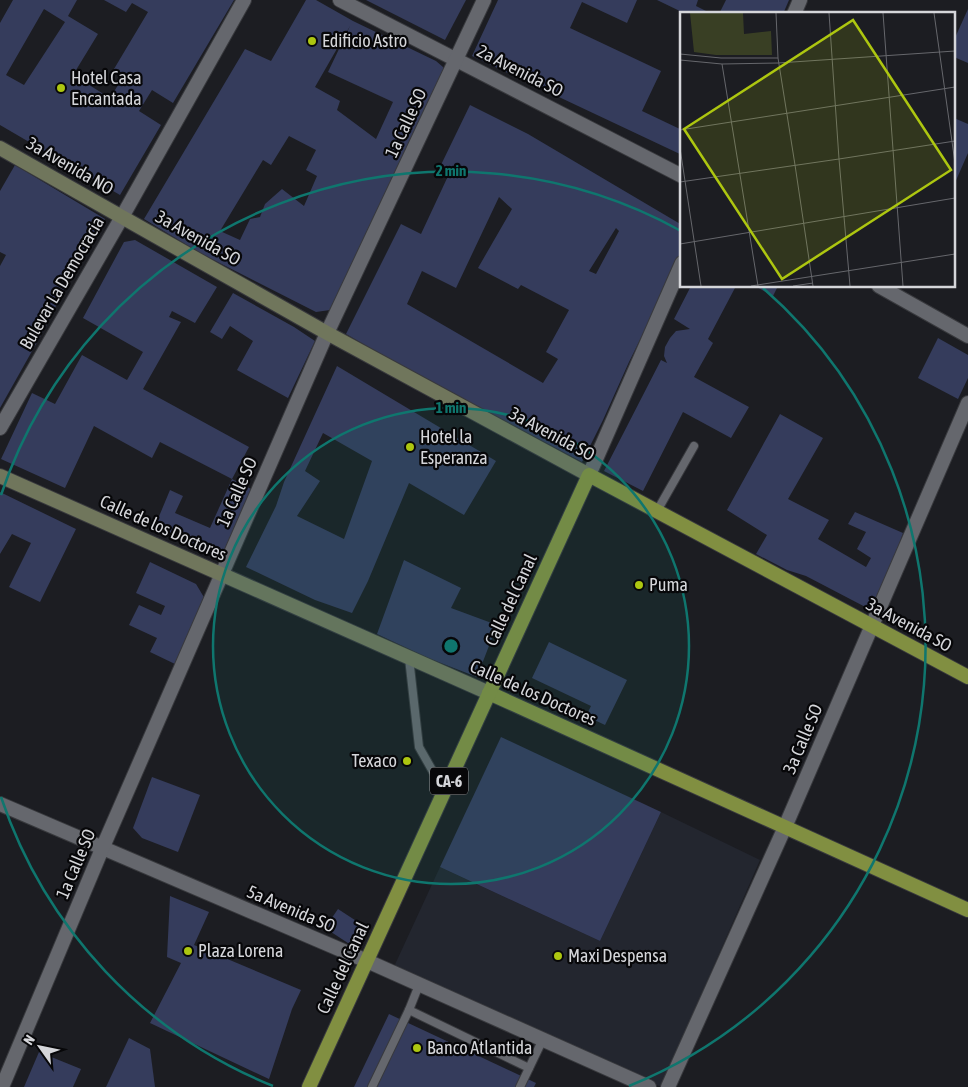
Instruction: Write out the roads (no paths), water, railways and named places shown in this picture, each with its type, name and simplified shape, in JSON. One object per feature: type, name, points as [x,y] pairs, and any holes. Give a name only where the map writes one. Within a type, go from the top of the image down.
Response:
[{"type":"highway","name":"3a Avenida SO","points":[[589,474],[968,677]]},
{"type":"highway","name":"Calle del Canal","points":[[313,1086],[367,961],[589,474]]},
{"type":"highway","name":"Calle de los Doctores","points":[[489,693],[968,910]]},
{"type":"main road","name":"3a Avenida NO","points":[[0,148],[122,217]]},
{"type":"main road","name":"3a Avenida SO","points":[[122,217],[327,333],[589,474]]},
{"type":"main road","name":"Calle de los Doctores","points":[[0,476],[489,693]]},
{"type":"street","name":"Bulevar La Democracia","points":[[0,428],[244,0]]},
{"type":"street","name":"2a Avenida SO","points":[[340,0],[680,175]]},
{"type":"street","name":"1a Calle SO","points":[[2,1087],[102,849],[327,333],[484,0]]},
{"type":"street","points":[[795,12],[800,0]]},
{"type":"street","name":"Calle del Canal","points":[[589,474],[680,268]]},
{"type":"street","points":[[883,288],[968,336]]},
{"type":"street","name":"3a Calle SO","points":[[668,1087],[785,827],[968,404]]},
{"type":"street","name":"5a Avenida SO","points":[[0,804],[367,961],[649,1087]]},
{"type":"lane","points":[[657,511],[694,446]]},
{"type":"lane","points":[[410,658],[419,747],[444,792]]},
{"type":"lane","points":[[372,1087],[419,985]]},
{"type":"lane","points":[[409,1010],[529,1068]]},
{"type":"lane","points":[[520,1087],[542,1039]]},
{"type":"place","name":"Edificio Astro","points":[[312,41]]},
{"type":"place","name":"Hotel Casa Encantada","points":[[61,88]]},
{"type":"place","name":"Hotel la Esperanza","points":[[410,447]]},
{"type":"place","name":"Puma","points":[[639,585]]},
{"type":"place","name":"Texaco","points":[[407,761]]},
{"type":"place","name":"Plaza Lorena","points":[[188,951]]},
{"type":"place","name":"Maxi Despensa","points":[[558,956]]},
{"type":"place","name":"Banco Atlantida","points":[[417,1048]]}]
